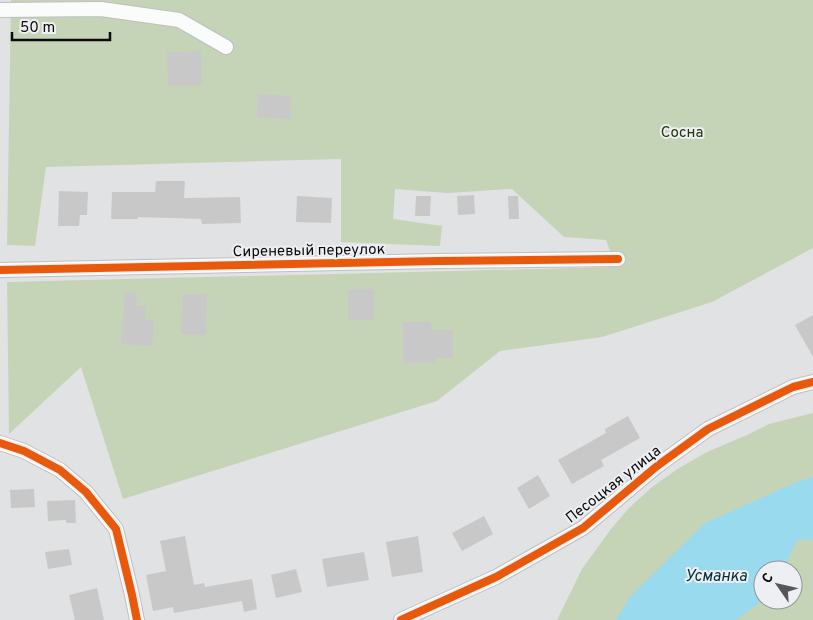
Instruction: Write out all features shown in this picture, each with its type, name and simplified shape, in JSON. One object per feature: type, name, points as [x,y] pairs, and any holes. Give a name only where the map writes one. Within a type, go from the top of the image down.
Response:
[{"type":"street","points":[[0,10],[101,9],[179,20],[226,47]]},
{"type":"street","name":"Сиреневый переулок","points":[[0,270],[618,259]]},
{"type":"street","name":"Песоцкая улица","points":[[401,620],[496,577],[583,528],[657,466],[708,429],[793,387],[813,382]]},
{"type":"street","points":[[0,443],[24,451],[60,470],[86,492],[116,528],[137,620]]},
{"type":"green space","name":"Сосна","points":[[11,0],[813,0],[813,248],[712,302],[602,337],[500,351],[437,401],[123,499],[81,367],[9,434],[7,282],[616,267],[606,240],[564,237],[512,189],[447,193],[395,189],[393,219],[442,226],[440,246],[341,242],[341,159],[46,167],[35,246],[7,245]]},
{"type":"green space","points":[[813,413],[813,620],[557,620],[582,569],[629,508],[652,487],[679,468],[707,452],[769,424]]},
{"type":"water","name":"Усманка","points":[[813,477],[813,539],[797,540],[788,560],[753,560],[753,607],[736,620],[616,620],[629,598],[705,523],[799,481]]},
{"type":"building","points":[[201,51],[202,85],[168,86],[167,52]]},
{"type":"building","points":[[258,94],[291,96],[290,119],[257,117]]},
{"type":"building","points":[[156,181],[185,181],[184,198],[240,197],[241,223],[202,224],[201,219],[138,217],[138,219],[111,219],[112,192],[155,192]]},
{"type":"building","points":[[59,191],[88,192],[87,215],[80,215],[79,226],[58,226]]},
{"type":"building","points":[[474,195],[475,214],[458,215],[457,196]]},
{"type":"building","points":[[297,196],[332,198],[331,223],[296,222]]},
{"type":"building","points":[[416,196],[431,196],[430,216],[415,216]]},
{"type":"building","points":[[508,196],[518,196],[519,219],[509,219]]},
{"type":"building","points":[[374,289],[374,320],[348,320],[348,290]]},
{"type":"building","points":[[125,292],[137,293],[136,306],[146,306],[145,320],[154,320],[152,346],[121,344]]},
{"type":"building","points":[[183,294],[207,294],[206,335],[181,334]]},
{"type":"building","points":[[813,315],[813,357],[795,325]]},
{"type":"building","points":[[403,322],[431,322],[431,330],[453,330],[453,358],[435,358],[435,363],[403,363]]},
{"type":"building","points":[[628,416],[640,438],[601,460],[604,466],[572,484],[558,460],[606,433],[605,429]]},
{"type":"building","points":[[538,475],[550,496],[529,509],[517,488]]},
{"type":"building","points":[[34,489],[35,507],[11,508],[10,490]]},
{"type":"building","points":[[75,500],[76,523],[66,523],[66,520],[48,521],[47,501]]},
{"type":"building","points":[[484,516],[493,534],[462,551],[452,533]]},
{"type":"building","points":[[185,536],[194,585],[204,583],[205,587],[252,579],[257,609],[244,612],[242,601],[174,613],[173,607],[153,611],[146,575],[166,571],[160,541]]},
{"type":"building","points":[[418,536],[423,572],[392,577],[386,542]]},
{"type":"building","points":[[69,549],[72,565],[48,569],[45,552]]},
{"type":"building","points":[[364,552],[369,580],[327,587],[322,559]]},
{"type":"building","points":[[296,569],[302,592],[276,598],[271,575]]},
{"type":"building","points":[[97,588],[104,620],[75,620],[69,595]]},
{"type":"cycle path","points":[[0,270],[618,259]]},
{"type":"cycle path","points":[[401,620],[496,577],[583,528],[657,466],[708,429],[793,387],[813,382]]},
{"type":"cycle path","points":[[0,443],[24,451],[60,470],[86,492],[116,529],[137,620]]}]
